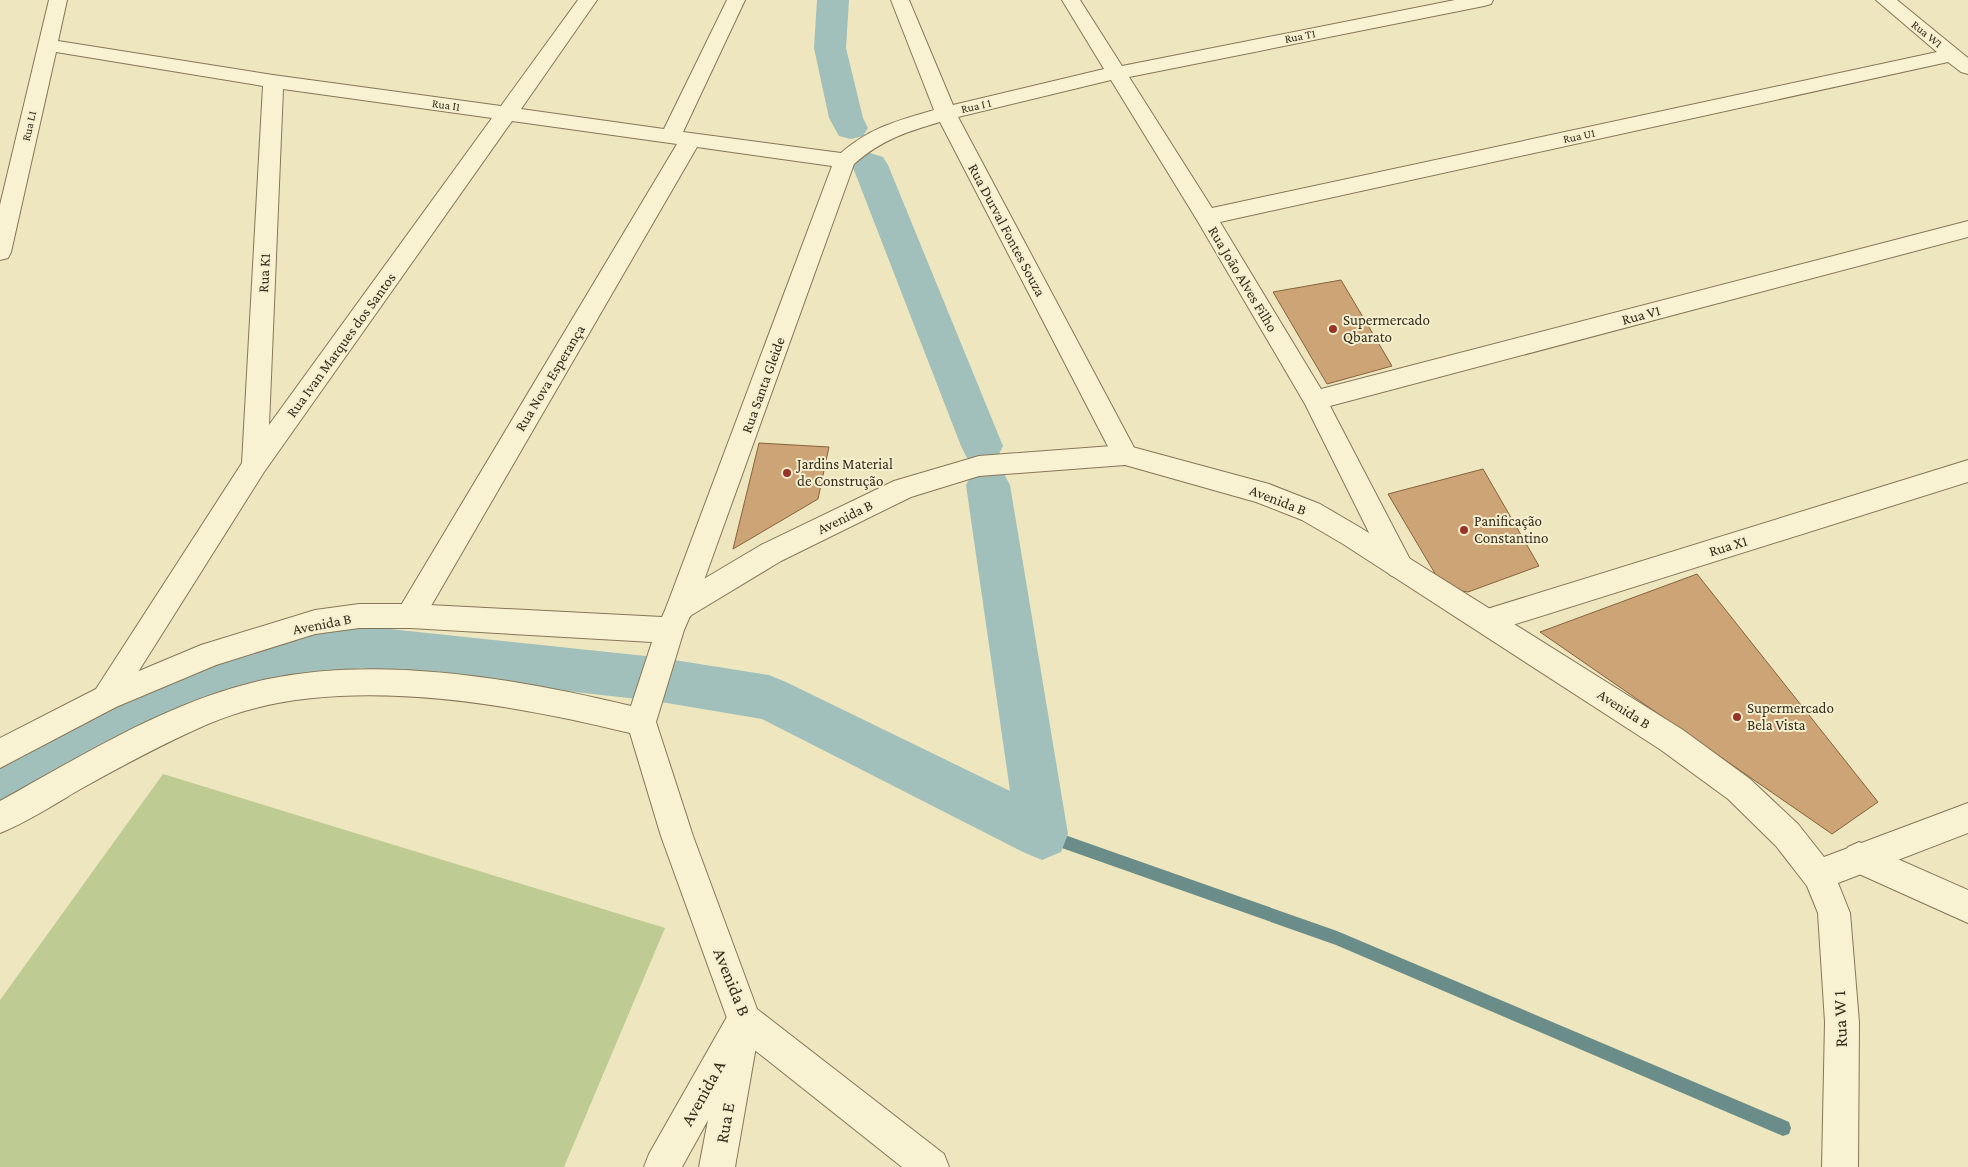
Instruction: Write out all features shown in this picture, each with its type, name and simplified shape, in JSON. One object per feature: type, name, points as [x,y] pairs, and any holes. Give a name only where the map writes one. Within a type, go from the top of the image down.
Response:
[{"type":"street","name":"Rua L1","points":[[0,252],[58,0]]},
{"type":"street","name":"Rua Ivan Marques dos Santos","points":[[106,698],[255,466],[588,0]]},
{"type":"street","name":"Rua Nova Esperança","points":[[410,616],[680,139],[736,0]]},
{"type":"street","name":"Rua Durval Fontes Souza","points":[[900,0],[946,113],[1125,455]]},
{"type":"street","name":"Rua João Alves Filho","points":[[1071,0],[1206,218],[1314,400],[1400,567]]},
{"type":"street","name":"Rua T1","points":[[1116,72],[1484,0]]},
{"type":"street","name":"Rua W1","points":[[1885,0],[1960,61]]},
{"type":"street","name":"Rua I1","points":[[48,45],[272,81],[845,161]]},
{"type":"street","name":"Rua U1","points":[[1206,218],[1960,61]]},
{"type":"street","name":"Rua I 1","points":[[845,161],[862,146],[892,129],[946,113],[1116,72]]},
{"type":"street","name":"Rua K1","points":[[255,466],[272,81]]},
{"type":"street","name":"Rua Santa Gleide","points":[[675,619],[845,161]]},
{"type":"street","name":"Rua V1","points":[[1314,400],[1968,229]]},
{"type":"street","name":"Avenida B","points":[[0,754],[106,698],[211,654],[314,622],[358,616],[675,619],[771,553],[903,489],[979,466],[1125,455],[1260,492],[1311,512],[1487,621],[1672,740],[1739,789],[1787,835],[1818,874]]},
{"type":"street","name":"Rua X1","points":[[1487,621],[1968,471]]},
{"type":"street","points":[[0,818],[132,744],[206,711],[267,692],[332,682],[400,683],[475,690],[568,704],[641,722],[675,619]]},
{"type":"street","name":"Avenida B","points":[[641,722],[677,836],[744,1020],[930,1167]]},
{"type":"street","points":[[1818,874],[1968,818]]},
{"type":"street","points":[[1859,858],[1968,907]]},
{"type":"street","name":"Rua W 1","points":[[1818,874],[1834,913],[1842,1022],[1840,1167]]},
{"type":"street","name":"Avenida A","points":[[662,1167],[744,1020]]},
{"type":"street","name":"Rua E","points":[[717,1167],[744,1020]]},
{"type":"green space","points":[[163,774],[665,928],[564,1167],[0,1167],[0,1000]]},
{"type":"building","name":"Supermercado Qbarato","points":[[1341,280],[1392,366],[1327,384],[1273,292]]},
{"type":"building","name":"Jardins Material de Construção","points":[[759,443],[829,447],[818,499],[733,549]]},
{"type":"building","name":"Panificação Constantino","points":[[1483,469],[1539,566],[1468,592],[1454,590],[1440,582],[1388,494]]},
{"type":"building","name":"Supermercado Bela Vista","points":[[1697,574],[1878,802],[1832,834],[1540,632]]},
{"type":"waterway","points":[[833,0],[830,48],[846,118],[851,128]]},
{"type":"waterway","points":[[870,165],[982,446]]},
{"type":"waterway","points":[[0,790],[128,721],[264,663],[362,647],[655,679],[769,698],[1042,834],[988,485]]},
{"type":"waterway","points":[[1042,834],[1337,938],[1783,1128]]},
{"type":"place","name":"Supermercado Qbarato","points":[[1333,329]]},
{"type":"place","name":"Jardins Material de Construção","points":[[787,473]]},
{"type":"place","name":"Panificação Constantino","points":[[1464,530]]},
{"type":"place","name":"Supermercado Bela Vista","points":[[1737,717]]}]
